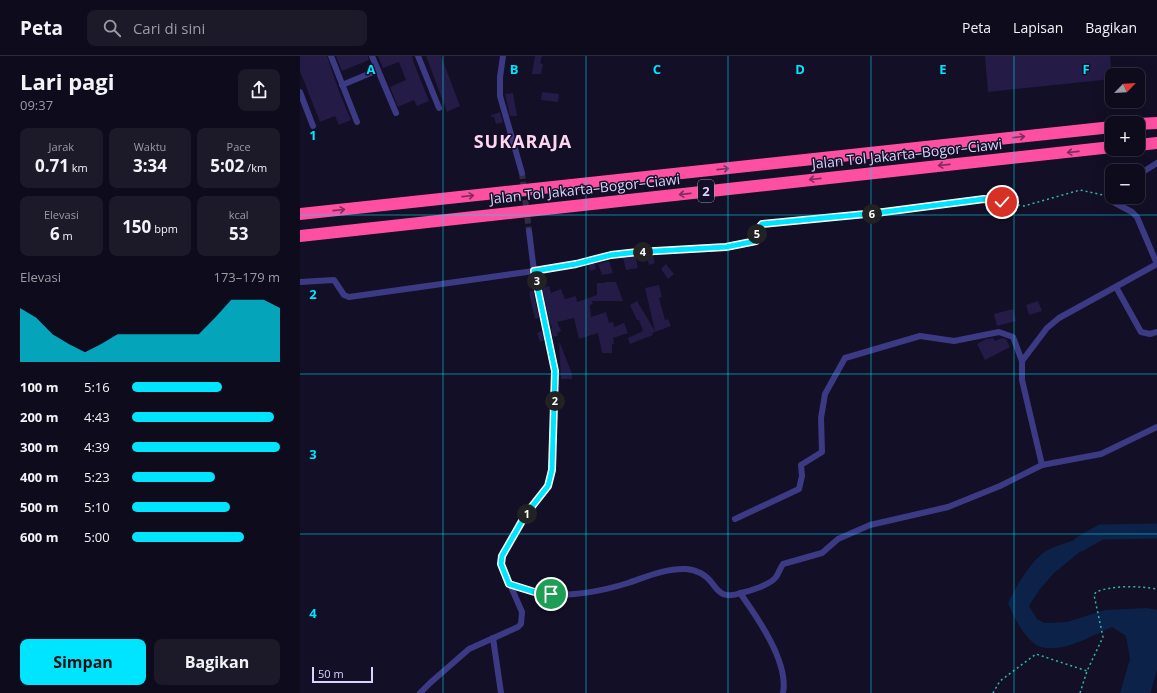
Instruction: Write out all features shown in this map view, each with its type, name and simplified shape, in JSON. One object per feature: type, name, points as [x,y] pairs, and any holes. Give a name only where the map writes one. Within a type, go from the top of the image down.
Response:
[{"type":"highway","points":[[1145,124],[1157,123]]},
{"type":"highway","name":"Jalan Tol Jakarta–Bogor–Ciawi","points":[[300,214],[1105,128]]},
{"type":"highway","points":[[1145,144],[1157,143]]},
{"type":"highway","name":"Jalan Tol Jakarta–Bogor–Ciawi","points":[[300,236],[1105,149]]},
{"type":"street","points":[[331,56],[357,122]]},
{"type":"street","points":[[372,56],[396,113]]},
{"type":"street","points":[[418,56],[439,108]]},
{"type":"street","points":[[503,56],[500,76],[500,96],[522,173]]},
{"type":"street","points":[[342,85],[378,70]]},
{"type":"street","points":[[300,92],[313,126]]},
{"type":"street","points":[[1145,171],[1157,163]]},
{"type":"street","points":[[1022,361],[1048,328],[1070,310],[1157,264],[1136,217],[1132,212],[1117,204]]},
{"type":"street","points":[[420,693],[469,649],[518,628],[522,624],[522,612],[501,564],[502,556],[526,514],[548,486],[552,470],[555,371],[534,271],[529,231]]},
{"type":"street","points":[[300,282],[334,280],[344,295],[349,297],[534,271]]},
{"type":"street","points":[[1116,287],[1141,332],[1150,334],[1157,332]]},
{"type":"street","points":[[735,519],[798,489],[802,476],[801,465],[822,452],[821,418],[825,394],[845,358],[920,336],[954,341],[999,332],[1013,337],[1022,361],[1022,380],[1042,465]]},
{"type":"street","points":[[509,584],[541,594],[576,594],[606,590],[675,569],[687,569],[695,570],[706,576],[722,594],[740,594],[773,581],[783,564],[822,553],[838,539],[870,525],[948,507],[1000,486],[1042,465],[1100,454],[1157,427]]},
{"type":"street","points":[[740,594],[764,627],[783,678],[783,693]]},
{"type":"street","points":[[493,638],[501,693]]},
{"type":"path","points":[[534,271],[576,264],[611,255],[726,247],[756,241],[758,229],[762,224],[876,213],[984,199],[1024,206],[1080,190],[1105,195]]},
{"type":"path","points":[[1080,693],[1087,671],[1101,642],[1103,633],[1094,595],[1096,592],[1113,588],[1144,586],[1157,589]]},
{"type":"path","points":[[993,693],[1000,681],[1036,654],[1087,671]]},
{"type":"water","points":[[1097,534],[1098,537],[1054,573],[1040,589],[1029,606],[1037,619],[1045,623],[1067,622],[1105,610],[1147,608],[1157,610],[1157,670],[1151,693],[1120,693],[1130,659],[1126,636],[1112,627],[1068,646],[1059,648],[1041,647],[1026,635],[1013,615],[1008,603],[1024,574],[1035,560],[1046,551],[1062,544]]},
{"type":"building","points":[[300,56],[327,56],[351,120],[339,125],[335,116],[320,122],[300,71]]},
{"type":"building","points":[[336,56],[368,56],[369,60],[342,71]]},
{"type":"building","points":[[378,56],[413,56],[415,66],[429,101],[417,106],[414,100],[398,107],[390,87],[406,80],[399,62],[383,68]]},
{"type":"building","points":[[426,56],[441,56],[460,106],[447,112]]},
{"type":"building","points":[[535,56],[542,56],[540,63],[543,64],[541,74],[532,74]]},
{"type":"building","points":[[985,56],[1110,56],[1111,68],[1105,68],[1105,80],[988,92]]},
{"type":"building","points":[[542,92],[559,94],[558,102],[541,100]]},
{"type":"building","points":[[513,93],[517,116],[510,116],[505,94]]},
{"type":"building","points":[[500,112],[503,122],[496,124],[494,117],[491,115]]},
{"type":"building","points":[[652,253],[655,263],[649,265],[646,255]]},
{"type":"building","points":[[635,255],[638,268],[626,270],[623,258]]},
{"type":"building","points":[[609,261],[613,273],[602,275],[598,264]]},
{"type":"building","points":[[595,262],[596,269],[590,271],[588,263]]},
{"type":"building","points":[[666,264],[674,274],[668,279],[661,269]]},
{"type":"building","points":[[604,282],[616,282],[623,301],[592,301],[593,304],[590,305],[591,317],[606,312],[609,323],[613,322],[614,327],[624,323],[628,333],[613,338],[614,344],[612,344],[612,353],[602,353],[598,333],[579,339],[574,318],[557,322],[561,331],[557,333],[558,336],[553,337],[552,327],[549,321],[542,288],[549,286],[551,293],[561,289],[565,299],[576,296],[577,302],[597,295],[597,283],[605,283]]},
{"type":"building","points":[[659,285],[662,297],[659,298],[665,320],[668,319],[671,326],[652,333],[653,335],[630,344],[628,338],[643,331],[639,320],[637,320],[630,305],[637,301],[655,331],[645,288]]},
{"type":"building","points":[[533,290],[539,318],[535,319],[529,292]]},
{"type":"building","points":[[1038,301],[1042,311],[1029,315],[1026,305]]},
{"type":"building","points":[[1013,309],[1016,321],[997,326],[994,314]]},
{"type":"building","points":[[542,331],[544,340],[540,342],[537,333]]},
{"type":"building","points":[[993,338],[995,341],[1002,338],[1006,339],[1010,347],[985,360],[977,344],[986,339]]},
{"type":"building","points":[[559,343],[572,374],[572,379],[561,379]]},
{"type":"waterway","points":[[1080,544],[1101,532],[1157,531]]},
{"type":"tunnel","points":[[522,173],[529,231]]},
{"type":"district","name":"SUKARAJA","points":[[523,142]]},
{"type":"route","points":[[551,594],[541,594],[509,584],[501,564],[502,556],[526,514],[548,486],[552,470],[555,371],[534,271],[576,264],[611,255],[726,247],[756,241],[758,229],[762,224],[876,213],[984,199],[1002,202]]}]
